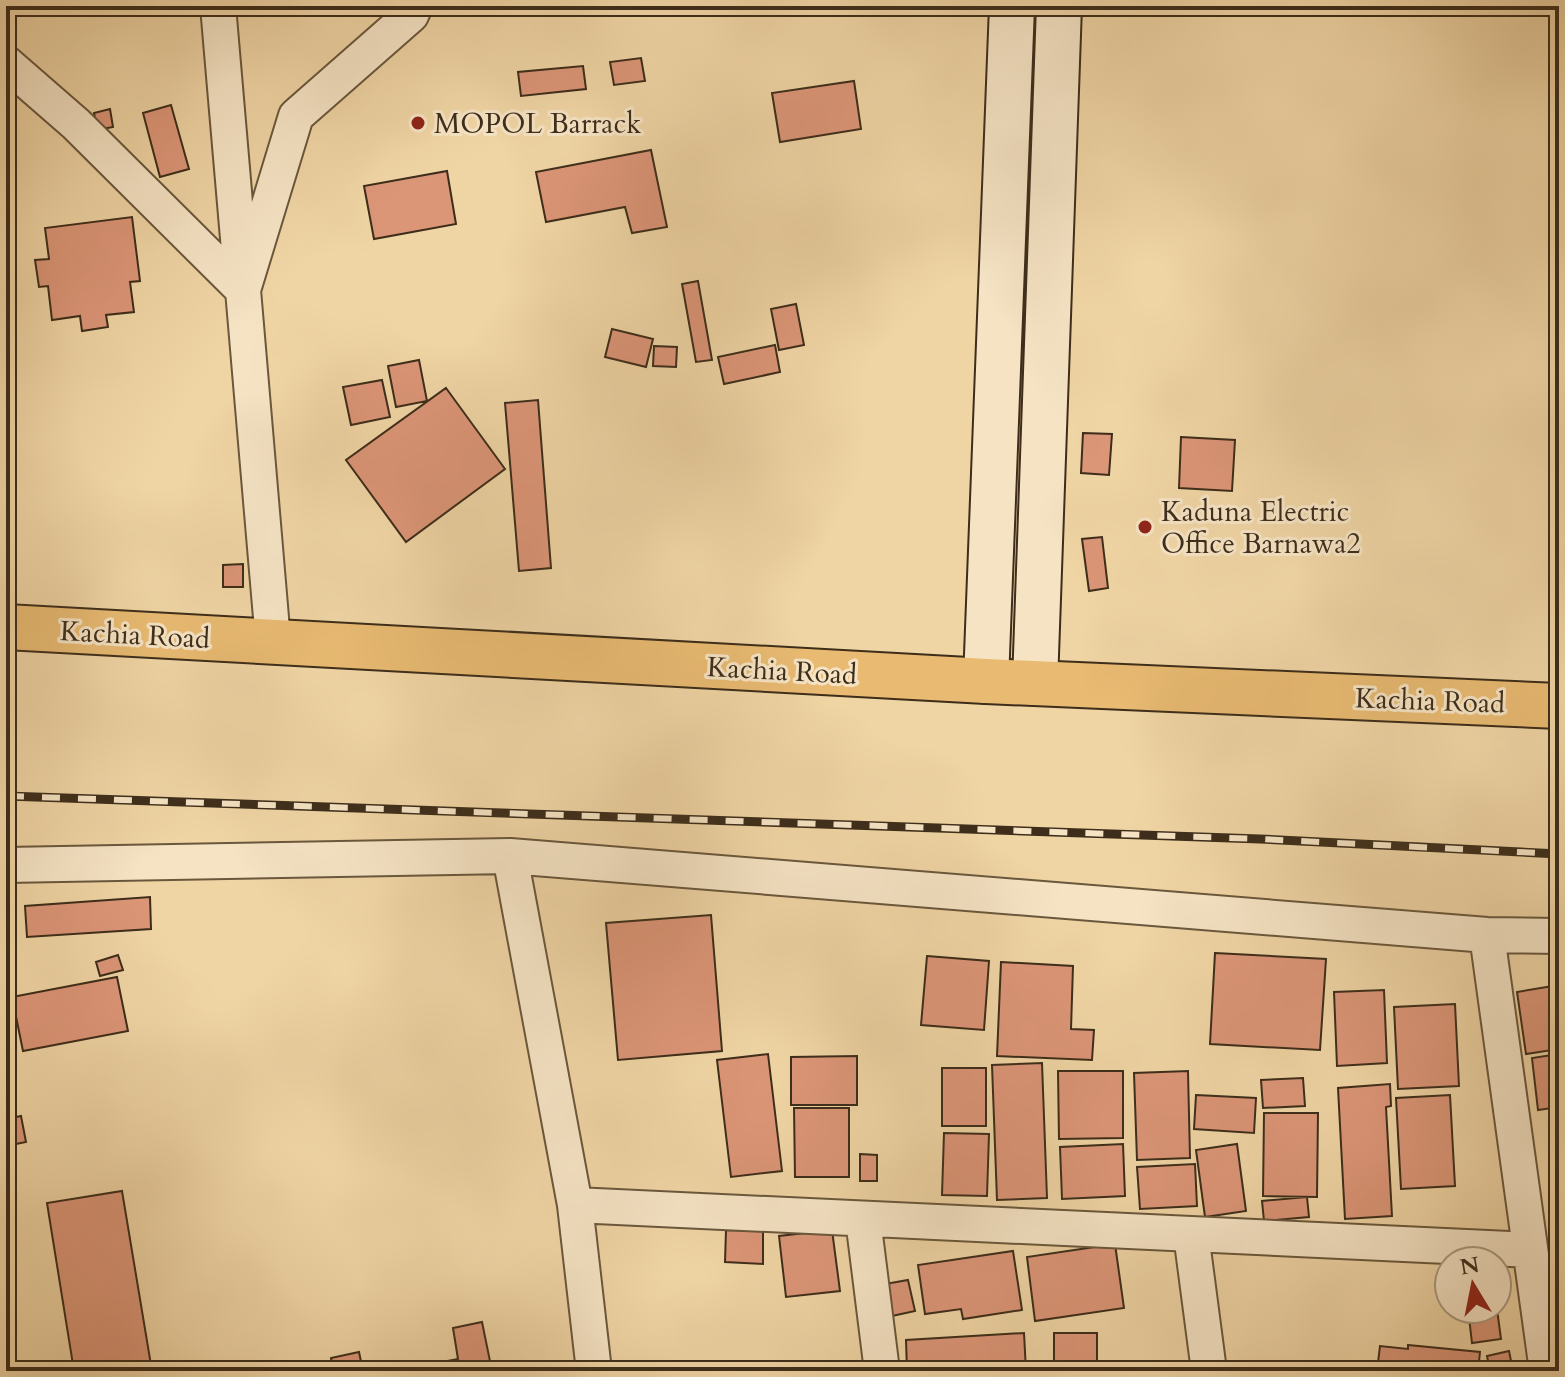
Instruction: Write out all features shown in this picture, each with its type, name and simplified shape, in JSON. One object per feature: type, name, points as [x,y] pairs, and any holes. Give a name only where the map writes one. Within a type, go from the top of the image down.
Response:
[{"type":"main road","name":"Kachia Road","points":[[6,627],[986,681],[1559,706]]},
{"type":"street","points":[[218,6],[273,641]]},
{"type":"street","points":[[243,290],[296,116],[365,59],[411,15],[415,6]]},
{"type":"street","points":[[986,681],[1012,6]]},
{"type":"street","points":[[1035,683],[1059,6]]},
{"type":"street","points":[[6,63],[76,124],[243,290]]},
{"type":"street","points":[[6,865],[510,856],[1487,935],[1559,936]]},
{"type":"street","points":[[510,856],[575,1205],[594,1371]]},
{"type":"street","points":[[1487,935],[1547,1371]]},
{"type":"street","points":[[575,1205],[1530,1250]]},
{"type":"street","points":[[863,1219],[882,1371]]},
{"type":"street","points":[[1191,1234],[1209,1371]]},
{"type":"building","points":[[64,6],[102,6],[102,7],[65,15]]},
{"type":"building","points":[[641,58],[645,81],[614,85],[610,62]]},
{"type":"building","points":[[583,66],[586,89],[521,96],[518,72]]},
{"type":"building","points":[[854,81],[861,129],[780,142],[772,93]]},
{"type":"building","points":[[171,105],[189,169],[160,177],[143,113]]},
{"type":"building","points":[[110,109],[113,127],[97,130],[94,113]]},
{"type":"building","points":[[651,150],[667,227],[632,233],[625,207],[546,222],[536,172]]},
{"type":"building","points":[[447,171],[456,224],[374,239],[364,186]]},
{"type":"building","points":[[132,217],[140,281],[130,282],[134,312],[106,315],[108,327],[82,331],[80,316],[52,320],[48,286],[39,287],[35,260],[49,259],[45,228]]},
{"type":"building","points":[[698,281],[712,360],[696,362],[682,284]]},
{"type":"building","points":[[796,304],[804,345],[779,350],[771,309]]},
{"type":"building","points":[[612,329],[653,339],[646,367],[605,357]]},
{"type":"building","points":[[775,345],[780,372],[724,384],[718,357]]},
{"type":"building","points":[[654,346],[677,347],[676,367],[653,366]]},
{"type":"building","points":[[419,360],[427,401],[396,407],[388,366]]},
{"type":"building","points":[[382,380],[390,417],[351,425],[343,387]]},
{"type":"building","points":[[446,388],[505,469],[406,542],[346,460]]},
{"type":"building","points":[[538,400],[551,568],[519,571],[505,403]]},
{"type":"building","points":[[1083,433],[1112,434],[1109,475],[1081,473]]},
{"type":"building","points":[[1181,437],[1235,440],[1232,491],[1179,488]]},
{"type":"building","points":[[1102,537],[1108,588],[1089,591],[1082,539]]},
{"type":"building","points":[[243,564],[243,587],[223,587],[223,565]]},
{"type":"building","points":[[150,897],[151,929],[27,937],[25,906]]},
{"type":"building","points":[[711,915],[722,1051],[618,1060],[606,923]]},
{"type":"building","points":[[1215,953],[1326,959],[1320,1050],[1210,1044]]},
{"type":"building","points":[[118,955],[123,970],[100,976],[96,962]]},
{"type":"building","points":[[927,956],[989,961],[984,1030],[921,1025]]},
{"type":"building","points":[[1001,962],[1073,966],[1071,1029],[1094,1030],[1092,1060],[997,1056]]},
{"type":"building","points":[[117,977],[128,1031],[23,1051],[12,997]]},
{"type":"building","points":[[1559,985],[1559,1049],[1526,1054],[1517,992]]},
{"type":"building","points":[[1384,990],[1387,1063],[1337,1066],[1334,992]]},
{"type":"building","points":[[1455,1004],[1459,1086],[1398,1089],[1394,1007]]},
{"type":"building","points":[[6,1032],[16,1084],[6,1086]]},
{"type":"building","points":[[768,1054],[782,1171],[731,1177],[717,1060]]},
{"type":"building","points":[[1559,1054],[1559,1107],[1538,1110],[1532,1058]]},
{"type":"building","points":[[857,1056],[857,1105],[791,1105],[791,1057]]},
{"type":"building","points":[[1042,1063],[1047,1198],[997,1200],[992,1065]]},
{"type":"building","points":[[942,1068],[986,1068],[986,1126],[942,1126]]},
{"type":"building","points":[[1058,1071],[1123,1071],[1123,1138],[1059,1139]]},
{"type":"building","points":[[1188,1071],[1190,1158],[1137,1160],[1134,1073]]},
{"type":"building","points":[[1303,1078],[1305,1106],[1263,1108],[1261,1080]]},
{"type":"building","points":[[1390,1084],[1391,1106],[1386,1107],[1392,1216],[1345,1219],[1338,1088]]},
{"type":"building","points":[[1196,1095],[1256,1098],[1254,1133],[1194,1129]]},
{"type":"building","points":[[1450,1095],[1455,1186],[1401,1189],[1396,1098]]},
{"type":"building","points":[[794,1108],[849,1108],[849,1177],[795,1177]]},
{"type":"building","points":[[1264,1113],[1318,1113],[1317,1197],[1263,1196]]},
{"type":"building","points":[[21,1116],[26,1142],[6,1146],[6,1119]]},
{"type":"building","points":[[1559,1125],[1559,1177],[1557,1177],[1549,1126]]},
{"type":"building","points":[[944,1133],[989,1134],[987,1196],[942,1195]]},
{"type":"building","points":[[1123,1144],[1125,1196],[1062,1199],[1060,1147]]},
{"type":"building","points":[[1237,1144],[1246,1211],[1205,1217],[1196,1150]]},
{"type":"building","points":[[860,1154],[877,1155],[877,1181],[860,1181]]},
{"type":"building","points":[[1195,1164],[1197,1206],[1140,1209],[1137,1167]]},
{"type":"building","points":[[122,1191],[152,1371],[74,1371],[47,1203]]},
{"type":"building","points":[[1307,1197],[1309,1217],[1264,1221],[1262,1201]]},
{"type":"building","points":[[726,1230],[763,1231],[763,1264],[725,1262]]},
{"type":"building","points":[[832,1230],[840,1291],[786,1297],[779,1236]]},
{"type":"building","points":[[1559,1240],[1559,1258],[1543,1261],[1540,1244]]},
{"type":"building","points":[[1115,1244],[1124,1308],[1035,1321],[1027,1257]]},
{"type":"building","points":[[1013,1251],[1022,1310],[963,1319],[961,1309],[925,1314],[918,1265]]},
{"type":"building","points":[[908,1280],[915,1311],[892,1316],[885,1284]]},
{"type":"building","points":[[482,1322],[492,1371],[394,1371],[458,1359],[453,1328]]},
{"type":"building","points":[[1470,1325],[1499,1325],[1501,1339],[1472,1343]]},
{"type":"building","points":[[1024,1333],[1026,1371],[907,1371],[906,1340]]},
{"type":"building","points":[[1054,1333],[1097,1333],[1097,1371],[1054,1371]]},
{"type":"building","points":[[1408,1345],[1480,1352],[1478,1371],[1377,1371],[1380,1346],[1408,1349]]},
{"type":"building","points":[[1509,1351],[1513,1371],[1490,1371],[1487,1356]]},
{"type":"building","points":[[359,1352],[363,1371],[333,1371],[331,1358]]},
{"type":"railway","points":[[6,796],[1260,839],[1559,854]]},
{"type":"place","name":"MOPOL Barrack","points":[[418,123]]},
{"type":"place","name":"Kaduna Electric Office Barnawa2","points":[[1145,527]]}]
